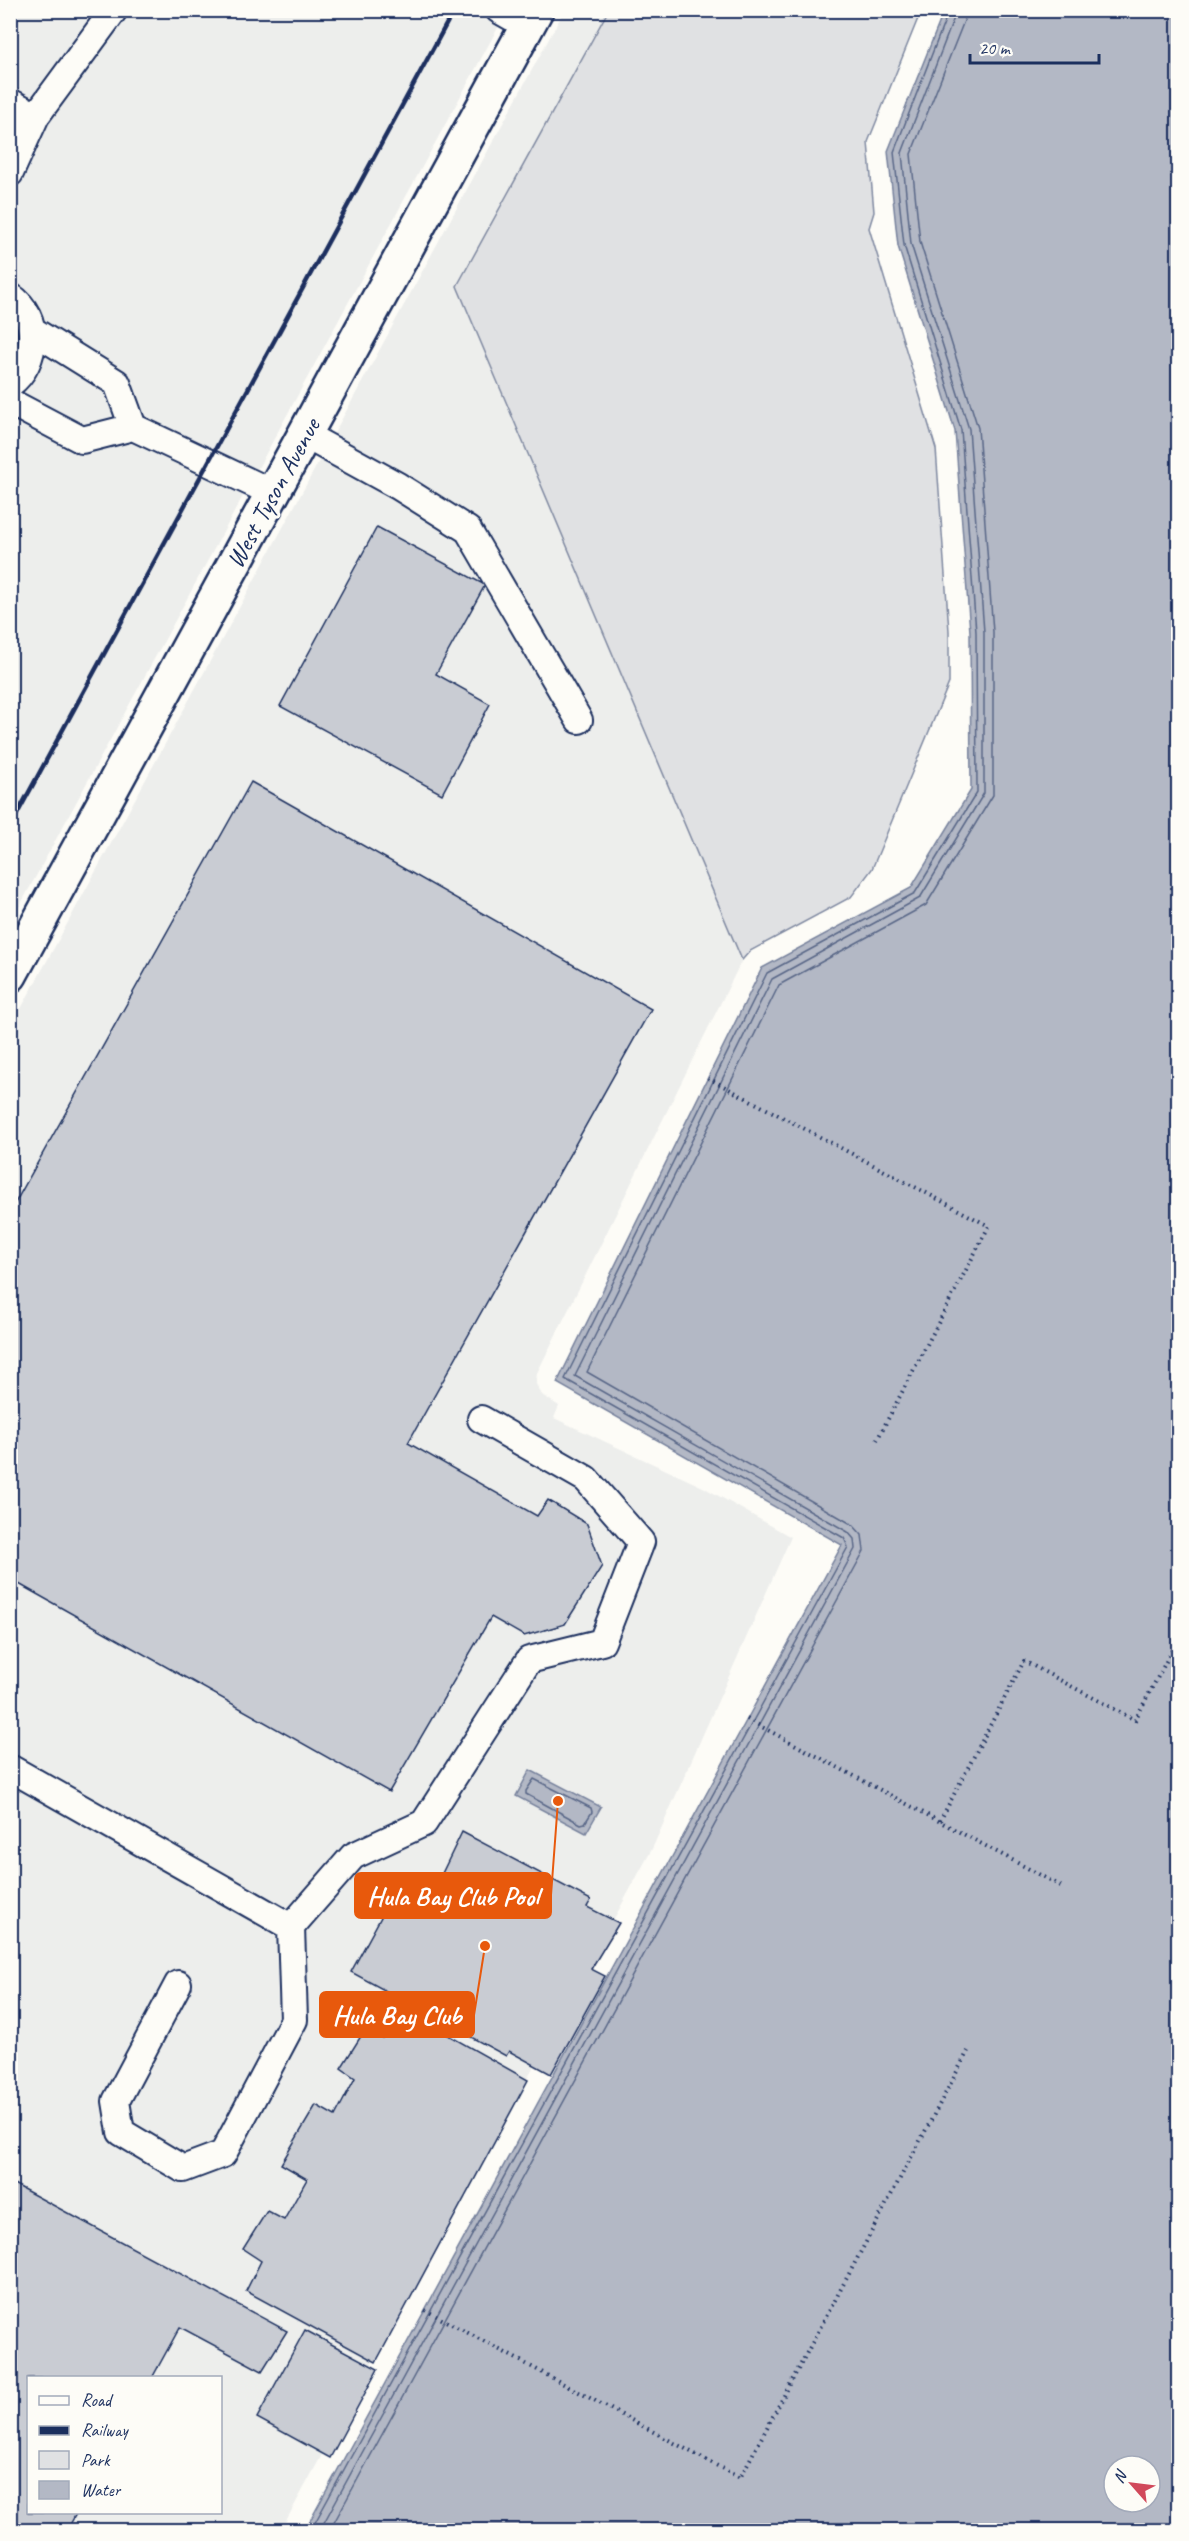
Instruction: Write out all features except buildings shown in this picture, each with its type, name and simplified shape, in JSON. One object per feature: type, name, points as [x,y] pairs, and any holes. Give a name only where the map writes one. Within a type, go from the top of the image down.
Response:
[{"type":"street","name":"West Tyson Avenue","points":[[10,975],[532,18]]},
{"type":"lane","points":[[10,173],[36,116],[114,10]]},
{"type":"lane","points":[[499,10],[532,18]]},
{"type":"lane","points":[[10,102],[36,116]]},
{"type":"lane","points":[[10,296],[27,314],[32,330],[32,348],[27,365],[10,384]]},
{"type":"lane","points":[[32,330],[117,383],[133,427]]},
{"type":"lane","points":[[10,402],[82,440],[133,427],[273,493]]},
{"type":"lane","points":[[304,435],[398,486],[468,530],[579,720]]},
{"type":"lane","points":[[178,1984],[116,2101],[121,2132],[183,2169],[223,2154],[294,2020],[291,1927],[353,1856],[424,1822],[529,1660],[602,1642],[641,1542],[586,1479],[481,1419]]},
{"type":"lane","points":[[10,1768],[291,1927]]},
{"type":"path","points":[[708,1078],[989,1226],[877,1440]]},
{"type":"path","points":[[939,1821],[1024,1661],[1135,1720],[1179,1639]]},
{"type":"path","points":[[747,1719],[1061,1886]]},
{"type":"path","points":[[425,2310],[741,2478],[968,2051]]},
{"type":"shaded area","points":[[11,11],[507,11],[11,922]]},
{"type":"shaded area","points":[[564,11],[608,11],[458,286],[742,960],[537,1373],[536,1384],[542,1395],[559,1406],[554,1418],[703,1487],[791,1537],[652,1849],[281,2530],[11,2530],[11,1027]]},
{"type":"green space","points":[[608,11],[921,11],[868,142],[874,212],[869,228],[936,449],[949,631],[949,683],[872,869],[851,897],[750,951],[742,960],[457,286]]},
{"type":"water","points":[[944,11],[1178,11],[1178,2530],[305,2530],[842,1545],[557,1383],[762,968],[911,888],[971,790],[970,632],[955,431],[898,246],[888,151]]},
{"type":"water","points":[[530,1770],[601,1807],[586,1833],[516,1796]]},
{"type":"railway","points":[[10,827],[454,10]]},
{"type":"place","name":"Hula Bay Club Pool","points":[[558,1801]]},
{"type":"place","name":"Hula Bay Club","points":[[485,1946]]}]
